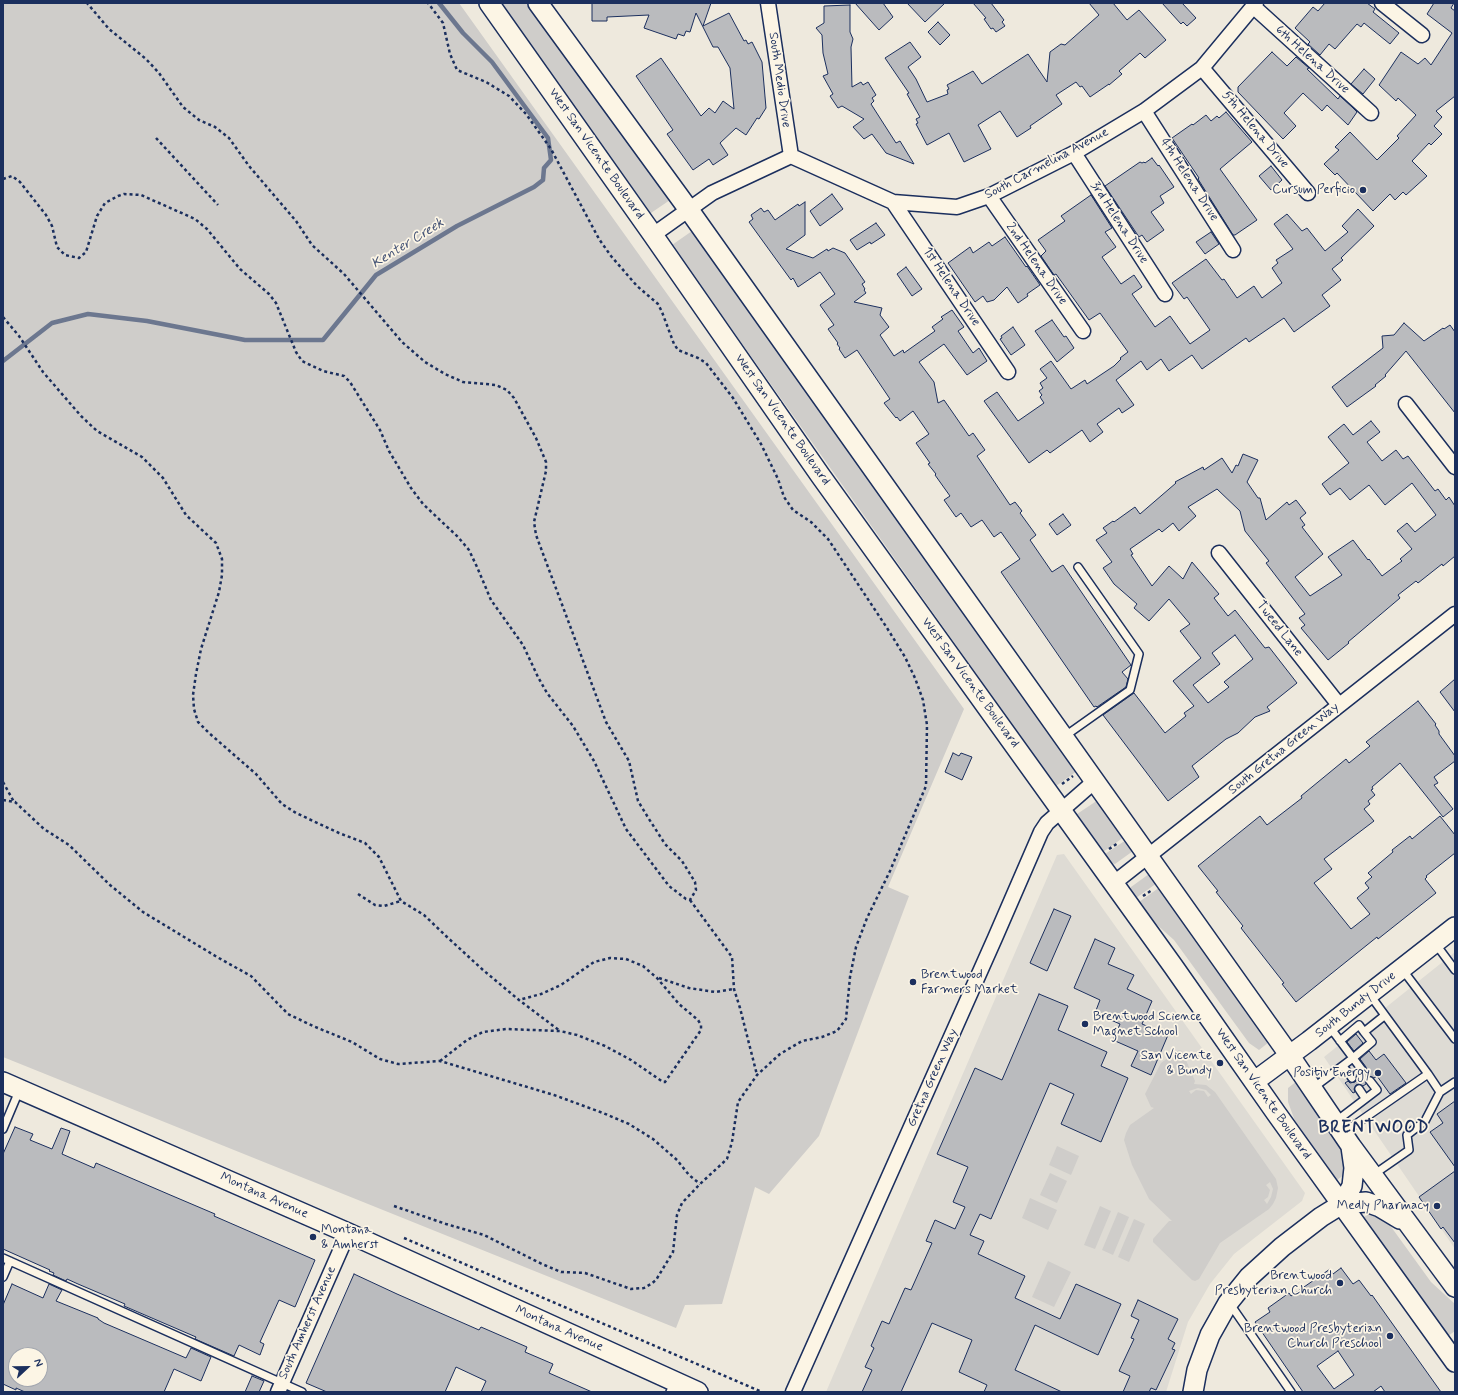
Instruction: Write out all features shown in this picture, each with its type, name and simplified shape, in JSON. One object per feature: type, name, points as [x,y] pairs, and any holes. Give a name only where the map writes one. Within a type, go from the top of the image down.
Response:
[{"type":"main road","name":"West San Vicente Boulevard","points":[[489,3],[820,475],[1114,883],[1255,1081],[1276,1113],[1454,1357]]},
{"type":"main road","points":[[538,3],[689,210],[1149,856],[1343,1134],[1455,1287]]},
{"type":"main road","name":"South Bundy Drive","points":[[1255,1081],[1329,1026],[1455,927]]},
{"type":"main road","name":"Montana Avenue","points":[[12,1086],[348,1233],[672,1386],[698,1392]]},
{"type":"main road","points":[[1342,1204],[1352,1186],[1354,1168],[1343,1134]]},
{"type":"main road","points":[[1193,1392],[1198,1370],[1210,1335],[1228,1303],[1249,1277],[1282,1247],[1321,1217],[1342,1204],[1366,1202],[1380,1207],[1407,1222]]},
{"type":"street","name":"South Medio Drive","points":[[768,3],[790,156]]},
{"type":"street","points":[[1382,3],[1422,35]]},
{"type":"street","name":"South Carmelina Avenue","points":[[790,156],[893,202],[957,207],[989,196],[1074,153],[1144,111],[1202,68],[1255,5]]},
{"type":"street","name":"6th Helena Drive","points":[[1255,5],[1371,113]]},
{"type":"street","name":"5th Helena Drive","points":[[1202,68],[1308,193]]},
{"type":"street","name":"4th Helena Drive","points":[[1144,111],[1233,250]]},
{"type":"street","name":"3rd Helena Drive","points":[[1074,153],[1165,294]]},
{"type":"street","points":[[653,235],[712,193],[790,156]]},
{"type":"street","name":"2nd Helena Drive","points":[[989,196],[1083,331]]},
{"type":"street","name":"1st Helena Drive","points":[[893,202],[1008,372]]},
{"type":"street","points":[[1406,404],[1455,467]]},
{"type":"street","name":"Tweed Lane","points":[[1220,553],[1339,705]]},
{"type":"street","name":"South Gretna Green Way","points":[[1114,883],[1455,614]]},
{"type":"street","name":"Gretna Green Way","points":[[793,1392],[1041,832],[1047,823],[1095,781]]},
{"type":"street","name":"South Amherst Avenue","points":[[280,1388],[348,1233]]},
{"type":"lane","points":[[1063,737],[1130,690],[1138,654],[1078,567]]},
{"type":"lane","points":[[1435,943],[1455,970]]},
{"type":"lane","points":[[1402,969],[1455,1039]]},
{"type":"lane","points":[[1369,994],[1440,1092]]},
{"type":"lane","points":[[1364,1032],[1384,1016]]},
{"type":"lane","points":[[1312,1088],[1354,1058],[1372,1042],[1358,1025],[1340,1041]]},
{"type":"lane","points":[[1329,1026],[1362,1070]]},
{"type":"lane","points":[[1342,1066],[1352,1078]]},
{"type":"lane","points":[[1343,1134],[1428,1074]]},
{"type":"lane","points":[[1343,1134],[1365,1098],[1377,1090],[1370,1081]]},
{"type":"lane","points":[[1373,1175],[1409,1150],[1406,1135],[1425,1121],[1440,1092],[1455,1082]]},
{"type":"lane","points":[[3,1129],[12,1086]]},
{"type":"lane","points":[[1359,1089],[1365,1098]]},
{"type":"lane","points":[[3,1277],[6,1260],[280,1388],[302,1392]]},
{"type":"lane","points":[[1228,1303],[1291,1392]]},
{"type":"path","points":[[87,3],[109,29],[146,59],[159,73],[183,107],[199,120],[215,127],[229,138],[250,166],[296,221],[312,245],[344,274],[402,342],[425,362],[445,374],[463,382],[496,385],[507,390],[514,398],[526,417],[546,462],[546,471],[534,522],[536,535],[606,722],[628,761],[638,801],[665,844],[682,861],[695,882],[696,890],[690,900]]},
{"type":"path","points":[[394,1206],[484,1235],[560,1272],[585,1273],[631,1289],[644,1288],[656,1280],[673,1252],[677,1215],[682,1203],[727,1159],[732,1142],[738,1102],[757,1075],[780,1054],[802,1041],[822,1037],[837,1031],[846,1019],[850,977],[856,947],[867,918],[890,871],[926,786],[927,725],[923,700],[905,657],[828,539],[811,522],[793,510],[784,497],[778,479],[762,444],[733,398],[706,363],[678,350],[674,344],[658,304],[636,286],[599,239],[551,149],[526,114],[509,96],[486,82],[457,70],[450,54],[443,23],[428,3]]},
{"type":"path","points":[[156,138],[218,205]]},
{"type":"path","points":[[3,179],[12,176],[20,182],[46,215],[52,226],[57,247],[65,255],[79,258],[86,252],[97,216],[105,204],[118,196],[129,194],[141,195],[195,219],[207,229],[240,269],[269,294],[276,303],[296,352],[302,361],[323,372],[344,376],[350,382],[380,430],[389,451],[411,488],[423,504],[458,537],[469,550],[478,566],[491,600],[523,645],[547,693],[573,726],[594,762],[626,830],[669,886],[686,899],[690,900],[732,957],[734,989],[757,1075]]},
{"type":"path","points":[[3,317],[20,336],[43,372],[81,416],[97,431],[142,457],[163,478],[186,515],[216,544],[222,559],[222,575],[219,592],[196,674],[193,695],[194,709],[198,722],[256,774],[282,804],[296,813],[365,843],[379,857],[401,901],[424,915],[519,1000],[560,1031]]},
{"type":"path","points":[[1058,787],[1074,775]]},
{"type":"path","points":[[3,782],[15,802],[44,829],[69,845],[110,885],[143,912],[217,957],[252,976],[288,1014],[352,1042],[380,1059],[398,1064],[440,1061],[554,1095],[603,1113],[629,1124],[653,1139],[677,1160],[689,1175],[700,1184]]},
{"type":"path","points":[[3,800],[15,802]]},
{"type":"path","points":[[1103,853],[1119,842]]},
{"type":"path","points":[[1142,897],[1153,889]]},
{"type":"path","points":[[358,894],[375,905],[384,906],[401,901]]},
{"type":"path","points":[[440,1061],[467,1040],[484,1032],[506,1029],[560,1031],[577,1035],[605,1046],[631,1060],[660,1081],[665,1082],[701,1030],[701,1025],[698,1020],[679,1004],[657,978],[643,966],[626,959],[610,958],[594,962],[561,985],[541,994],[519,1000]]},
{"type":"path","points":[[657,978],[689,988],[715,992],[734,989]]},
{"type":"shaded area","points":[[3,3],[459,3],[964,709],[888,887],[909,896],[819,1136],[769,1194],[755,1187],[722,1304],[685,1305],[676,1328],[3,1057]]},
{"type":"shaded area","points":[[500,3],[530,3],[670,200],[648,215]]},
{"type":"shaded area","points":[[692,231],[1077,771],[1056,786],[672,245]]},
{"type":"shaded area","points":[[1098,800],[1124,837],[1103,852],[1077,814]]},
{"type":"shaded area","points":[[1126,840],[1133,851],[1115,864],[1111,863],[1105,854]]},
{"type":"shaded area","name":"Brentwood Science Magnet School","points":[[1064,854],[1305,1193],[1302,1201],[1234,1254],[1210,1284],[1188,1322],[1166,1392],[826,1392],[1057,855]]},
{"type":"shaded area","points":[[1149,874],[1157,883],[1136,898],[1130,890],[1131,887]]},
{"type":"shaded area","points":[[1160,887],[1269,1042],[1259,1050],[1249,1043],[1174,940],[1156,924],[1139,902]]},
{"type":"shaded area","points":[[1455,952],[1455,1249],[1324,1057]]},
{"type":"shaded area","points":[[1179,1050],[1182,1051],[1195,1081],[1194,1084],[1206,1085],[1215,1092],[1276,1179],[1278,1188],[1276,1198],[1269,1209],[1220,1243],[1199,1279],[1195,1281],[1192,1280],[1153,1242],[1153,1239],[1169,1221],[1172,1221],[1149,1199],[1132,1165],[1124,1140],[1130,1125],[1154,1108],[1151,1107],[1145,1094],[1161,1063]],"holes":[[[1198,1088],[1206,1090],[1211,1095],[1208,1097],[1204,1091],[1196,1090],[1191,1094],[1189,1091]],[[1270,1182],[1273,1189],[1267,1204],[1264,1200],[1268,1197],[1270,1190],[1266,1185]]]},
{"type":"shaded area","points":[[1297,1081],[1340,1142],[1346,1166],[1344,1175],[1337,1180],[1295,1121],[1288,1102],[1288,1088]]},
{"type":"shaded area","points":[[1057,1146],[1079,1156],[1071,1175],[1049,1165]]},
{"type":"shaded area","points":[[1050,1173],[1067,1181],[1057,1203],[1040,1195]]},
{"type":"shaded area","points":[[1030,1198],[1057,1210],[1048,1230],[1022,1218]]},
{"type":"shaded area","points":[[1100,1206],[1111,1211],[1095,1249],[1084,1245]]},
{"type":"shaded area","points":[[1373,1211],[1384,1217],[1431,1282],[1455,1304],[1455,1331],[1448,1336],[1364,1217]]},
{"type":"shaded area","points":[[1118,1212],[1129,1217],[1113,1255],[1102,1250]]},
{"type":"shaded area","points":[[1134,1219],[1145,1224],[1129,1262],[1118,1257]]},
{"type":"shaded area","points":[[1048,1261],[1071,1272],[1054,1307],[1032,1297]]},
{"type":"building","points":[[592,3],[711,3],[703,26],[729,13],[744,41],[746,40],[748,44],[752,42],[762,62],[766,108],[759,119],[757,118],[746,135],[736,128],[720,143],[728,155],[713,165],[709,159],[693,170],[667,134],[673,130],[636,76],[661,58],[701,116],[709,108],[715,113],[723,101],[734,109],[730,68],[718,47],[713,47],[696,13],[690,32],[686,31],[684,36],[678,34],[676,39],[644,28],[649,15],[607,17],[607,21],[592,21]]},
{"type":"building","points":[[855,3],[883,3],[893,17],[879,30]]},
{"type":"building","points":[[907,3],[945,3],[925,22]]},
{"type":"building","points":[[973,3],[991,3],[1004,20],[1002,22],[1005,26],[996,32],[993,28],[991,29],[984,19],[986,18]]},
{"type":"building","points":[[1089,3],[1113,3],[1127,20],[1139,10],[1166,40],[1145,58],[1140,53],[1119,71],[1122,74],[1109,85],[1090,97],[1082,86],[1080,87],[1076,82],[1056,95],[1062,104],[1017,137],[1000,111],[978,125],[991,149],[964,162],[949,133],[927,145],[916,124],[918,123],[916,119],[920,117],[907,94],[909,93],[885,58],[910,42],[921,57],[908,67],[916,79],[927,102],[948,94],[947,90],[949,89],[947,85],[973,71],[982,84],[1028,54],[1047,82],[1050,52],[1061,44],[1065,45],[1099,15]]},
{"type":"building","points":[[1162,3],[1182,3],[1196,18],[1187,26],[1183,22],[1181,24]]},
{"type":"building","points":[[1325,3],[1367,3],[1375,9],[1373,12],[1399,33],[1390,44],[1364,23],[1361,27],[1357,24],[1335,49],[1329,44],[1320,55],[1308,44],[1310,42],[1295,28],[1313,7],[1318,11]]},
{"type":"building","points":[[1434,3],[1454,3],[1451,8],[1455,11],[1455,96],[1436,111],[1442,117],[1434,126],[1442,134],[1431,145],[1429,143],[1412,161],[1427,176],[1406,195],[1403,192],[1395,200],[1390,194],[1373,211],[1337,173],[1335,175],[1324,164],[1339,150],[1335,147],[1350,132],[1377,160],[1399,138],[1397,136],[1416,115],[1398,98],[1396,101],[1379,85],[1401,52],[1418,64],[1425,58],[1431,65],[1452,33],[1427,14]]},
{"type":"building","points":[[850,5],[850,32],[853,39],[851,47],[852,87],[861,82],[863,85],[868,82],[876,95],[872,98],[874,101],[871,104],[896,143],[900,141],[914,164],[886,153],[872,134],[864,139],[853,127],[864,119],[842,106],[838,108],[830,96],[833,94],[823,76],[828,74],[823,53],[822,35],[816,28],[824,23],[824,6]]},
{"type":"building","points":[[938,22],[950,35],[940,45],[928,32]]},
{"type":"building","points":[[1272,52],[1287,66],[1296,57],[1309,68],[1307,69],[1338,99],[1340,96],[1352,107],[1357,112],[1348,125],[1327,105],[1322,111],[1303,93],[1284,113],[1296,126],[1283,139],[1238,92],[1238,87]]},
{"type":"building","points":[[1364,69],[1375,79],[1363,94],[1351,84]]},
{"type":"building","points":[[1226,112],[1252,142],[1220,169],[1257,220],[1235,235],[1233,235],[1198,179],[1199,178],[1172,138],[1206,115],[1211,121],[1217,116],[1219,118]]},
{"type":"building","points":[[1152,158],[1158,166],[1159,165],[1174,187],[1160,196],[1164,203],[1151,212],[1164,230],[1147,242],[1142,235],[1139,237],[1105,186],[1140,162],[1145,163]]},
{"type":"building","points":[[1271,166],[1282,180],[1271,190],[1259,176]]},
{"type":"building","points":[[832,194],[843,209],[820,226],[810,211]]},
{"type":"building","points":[[1091,195],[1112,228],[1105,232],[1116,247],[1102,257],[1121,284],[1134,275],[1142,287],[1132,294],[1155,327],[1170,316],[1190,344],[1210,330],[1187,297],[1184,299],[1172,283],[1206,259],[1222,280],[1224,279],[1237,298],[1254,286],[1262,298],[1282,283],[1272,268],[1278,263],[1276,260],[1293,249],[1274,224],[1287,214],[1302,231],[1307,228],[1325,251],[1348,232],[1342,226],[1358,209],[1374,226],[1341,258],[1343,260],[1332,269],[1341,280],[1322,295],[1330,306],[1294,332],[1284,318],[1249,342],[1246,338],[1202,369],[1192,355],[1169,371],[1161,359],[1147,370],[1141,361],[1116,380],[1134,405],[1122,413],[1119,408],[1097,424],[1103,432],[1090,442],[1082,430],[1050,453],[1047,450],[1029,463],[984,401],[997,392],[1018,421],[1044,403],[1040,397],[1042,395],[1039,391],[1043,388],[1040,383],[1047,378],[1040,369],[1051,361],[1071,389],[1085,380],[1087,384],[1114,366],[1121,359],[1120,358],[1128,352],[1100,313],[1089,320],[1041,256],[1046,251],[1038,240],[1065,221],[1061,216]]},
{"type":"building","points":[[805,202],[805,235],[786,249],[813,258],[827,249],[828,251],[833,248],[845,253],[865,282],[862,284],[866,293],[854,302],[882,308],[880,315],[889,327],[880,335],[894,356],[903,350],[904,353],[935,331],[932,327],[943,319],[941,317],[952,310],[964,327],[958,331],[973,353],[979,348],[987,361],[967,375],[944,344],[919,362],[934,382],[938,403],[944,400],[969,436],[973,433],[985,450],[977,456],[1010,505],[1015,502],[1022,511],[1020,513],[1036,535],[1030,540],[1052,572],[1063,565],[1131,665],[1122,672],[1128,679],[1126,687],[1097,707],[1094,707],[1001,572],[1020,559],[1001,532],[994,537],[982,520],[971,527],[961,513],[956,517],[944,500],[950,496],[935,475],[936,474],[928,464],[930,463],[916,443],[929,434],[913,411],[900,421],[897,417],[896,418],[884,403],[890,399],[857,350],[845,358],[839,349],[838,343],[828,329],[834,325],[820,305],[835,294],[820,272],[798,287],[793,278],[791,280],[749,222],[753,219],[751,215],[761,208],[764,212],[768,210],[775,220],[798,204],[799,206]]},
{"type":"building","points":[[876,223],[885,235],[871,244],[870,242],[857,250],[850,240]]},
{"type":"building","points":[[1211,232],[1219,244],[1205,254],[1196,242]]},
{"type":"building","points":[[1005,237],[1040,285],[1027,294],[1028,296],[1018,303],[1007,287],[994,300],[987,302],[983,296],[975,302],[948,263],[970,247],[973,253],[989,242],[992,246]]},
{"type":"building","points":[[906,267],[922,289],[912,296],[897,274]]},
{"type":"building","points":[[1052,320],[1074,348],[1057,362],[1035,331]]},
{"type":"building","points":[[1404,323],[1424,341],[1450,325],[1455,332],[1455,413],[1406,351],[1385,375],[1386,376],[1375,385],[1376,386],[1347,407],[1332,387],[1383,348],[1382,336],[1394,335]]},
{"type":"building","points":[[1013,327],[1025,345],[1011,355],[1000,339],[1002,338],[1001,336]]},
{"type":"building","points":[[1371,421],[1380,432],[1367,442],[1382,461],[1396,450],[1403,459],[1408,456],[1435,491],[1438,489],[1446,500],[1449,497],[1455,506],[1455,556],[1443,566],[1442,564],[1418,583],[1416,581],[1398,595],[1400,598],[1328,660],[1301,628],[1305,625],[1299,618],[1305,614],[1266,563],[1269,561],[1245,531],[1240,511],[1217,489],[1188,507],[1196,516],[1179,531],[1173,523],[1162,532],[1159,529],[1130,549],[1133,554],[1131,555],[1152,586],[1169,566],[1183,579],[1192,562],[1219,594],[1214,598],[1228,616],[1235,610],[1265,648],[1269,647],[1297,683],[1267,707],[1270,711],[1255,717],[1238,733],[1226,739],[1192,766],[1199,777],[1168,801],[1103,715],[1134,693],[1165,733],[1186,716],[1184,713],[1194,706],[1173,681],[1201,658],[1180,631],[1190,624],[1169,599],[1149,621],[1134,608],[1137,604],[1114,584],[1103,568],[1112,562],[1096,540],[1107,533],[1103,528],[1113,521],[1114,522],[1135,507],[1140,514],[1176,483],[1175,482],[1203,467],[1204,470],[1222,458],[1232,473],[1236,465],[1238,466],[1243,454],[1258,460],[1247,482],[1258,498],[1260,498],[1266,520],[1287,502],[1289,505],[1296,500],[1306,513],[1300,518],[1305,525],[1302,527],[1323,554],[1295,577],[1310,596],[1342,575],[1328,557],[1353,540],[1382,576],[1402,561],[1400,559],[1412,549],[1397,531],[1407,523],[1415,532],[1436,515],[1412,483],[1385,505],[1369,485],[1350,500],[1340,488],[1330,495],[1322,484],[1349,463],[1328,437],[1344,424],[1353,435]],"holes":[[[1235,635],[1253,659],[1224,682],[1229,687],[1208,703],[1193,685],[1220,664],[1212,653]]]},
{"type":"building","points":[[1063,514],[1071,525],[1057,535],[1049,524]]},
{"type":"building","points":[[1455,679],[1455,712],[1440,692]]},
{"type":"building","points":[[1418,701],[1436,724],[1435,725],[1439,731],[1439,734],[1455,756],[1455,761],[1434,777],[1438,783],[1434,785],[1453,809],[1443,817],[1400,763],[1372,787],[1373,789],[1371,790],[1375,795],[1368,801],[1370,804],[1364,809],[1374,821],[1324,859],[1332,869],[1314,883],[1351,929],[1370,914],[1357,898],[1369,888],[1365,883],[1372,877],[1368,873],[1393,852],[1392,850],[1410,836],[1412,839],[1440,816],[1455,835],[1455,853],[1426,876],[1427,877],[1425,879],[1436,893],[1378,939],[1377,937],[1296,1002],[1282,984],[1284,983],[1241,928],[1243,926],[1216,892],[1218,891],[1198,866],[1260,816],[1267,825],[1302,798],[1301,796],[1346,759],[1349,763],[1370,746],[1366,742]]},
{"type":"building","points":[[953,753],[959,756],[961,753],[972,757],[962,780],[945,772]]},
{"type":"building","points":[[1054,909],[1071,916],[1047,971],[1030,963]]},
{"type":"building","points":[[1095,939],[1115,948],[1108,964],[1134,975],[1127,989],[1152,1001],[1142,1024],[1168,1035],[1151,1075],[1131,1066],[1138,1051],[1113,1040],[1120,1024],[1095,1013],[1100,1000],[1074,988]]},
{"type":"building","points":[[1039,994],[1068,1006],[1058,1030],[1107,1052],[1101,1066],[1128,1078],[1101,1142],[1061,1124],[1074,1094],[1050,1083],[991,1219],[980,1214],[970,1235],[984,1241],[978,1254],[1025,1276],[1015,1298],[1060,1319],[1076,1284],[1121,1304],[1098,1355],[1035,1325],[1015,1370],[1062,1392],[984,1392],[987,1385],[959,1372],[972,1340],[932,1323],[901,1392],[862,1392],[872,1370],[865,1367],[874,1348],[871,1346],[882,1321],[889,1324],[905,1288],[911,1290],[932,1243],[926,1241],[935,1220],[955,1229],[965,1207],[953,1202],[968,1167],[937,1154],[975,1068],[1002,1080]]},
{"type":"building","points":[[1356,1034],[1363,1043],[1354,1051],[1347,1042]]},
{"type":"building","name":"Positiv Energy","points":[[1369,1051],[1376,1060],[1384,1054],[1406,1083],[1390,1094],[1377,1076],[1374,1078],[1369,1076],[1366,1079],[1366,1084],[1363,1086],[1359,1084],[1356,1085],[1354,1089],[1355,1092],[1353,1093],[1345,1083],[1348,1081],[1350,1083],[1355,1082],[1357,1080],[1356,1075],[1358,1073],[1363,1075],[1366,1072],[1366,1067],[1360,1059]]},
{"type":"building","points":[[1455,1101],[1455,1167],[1430,1132],[1443,1123],[1437,1114]]},
{"type":"building","points":[[15,1127],[33,1134],[30,1140],[52,1149],[61,1128],[70,1131],[62,1154],[94,1168],[96,1163],[215,1214],[214,1216],[315,1260],[295,1307],[279,1300],[260,1342],[264,1344],[260,1355],[239,1345],[234,1356],[195,1339],[196,1337],[124,1306],[125,1304],[67,1279],[66,1281],[53,1275],[54,1273],[49,1271],[50,1270],[3,1249],[3,1154]]},
{"type":"building","points":[[1455,1171],[1455,1243],[1443,1227],[1441,1229],[1419,1197]]},
{"type":"building","points":[[1341,1268],[1353,1284],[1359,1280],[1371,1296],[1372,1295],[1441,1392],[1385,1392],[1381,1386],[1373,1392],[1303,1392],[1255,1322],[1270,1312],[1268,1308],[1289,1293],[1291,1296],[1330,1269],[1333,1274]],"holes":[[[1338,1351],[1354,1375],[1334,1389],[1317,1366]]]},
{"type":"building","points":[[354,1274],[479,1330],[481,1327],[527,1347],[525,1352],[553,1364],[549,1373],[592,1392],[481,1392],[486,1381],[456,1367],[445,1392],[327,1392],[306,1383]]},
{"type":"building","points":[[12,1284],[43,1298],[49,1284],[62,1290],[56,1301],[98,1318],[104,1323],[186,1358],[191,1348],[211,1357],[201,1381],[174,1369],[164,1392],[25,1392],[10,1387],[48,1387],[48,1347],[8,1347],[8,1386],[3,1384],[3,1305]]},
{"type":"building","points":[[1138,1300],[1178,1319],[1168,1339],[1175,1343],[1172,1349],[1175,1350],[1156,1390],[1151,1388],[1149,1392],[1123,1392],[1130,1376],[1119,1371],[1134,1339],[1131,1338],[1139,1320],[1131,1316]]},
{"type":"building","points":[[252,1376],[264,1381],[259,1392],[245,1392]]},
{"type":"waterway","name":"Kenter Creek","points":[[3,361],[52,323],[88,314],[147,321],[245,340],[323,340],[376,275],[457,226],[534,187],[543,180],[544,168],[551,160],[548,138],[492,62],[463,33],[439,3]]},
{"type":"place","name":"Cursum Perficio","points":[[1363,190]]},
{"type":"place","name":"Brentwood Farmers Market","points":[[913,982]]},
{"type":"place","name":"Brentwood Science Magnet School","points":[[1085,1024]]},
{"type":"place","name":"San Vicente & Bundy","points":[[1220,1063]]},
{"type":"place","name":"Positiv Energy","points":[[1378,1073]]},
{"type":"place","name":"Medly Pharmacy","points":[[1437,1206]]},
{"type":"place","name":"Montana & Amherst","points":[[313,1237]]},
{"type":"place","name":"Brentwood Presbyterian Church","points":[[1340,1283]]},
{"type":"place","name":"Brentwood Presbyterian Church Preschool","points":[[1390,1336]]},
{"type":"district","name":"BRENTWOOD","points":[[1374,1128]]}]
